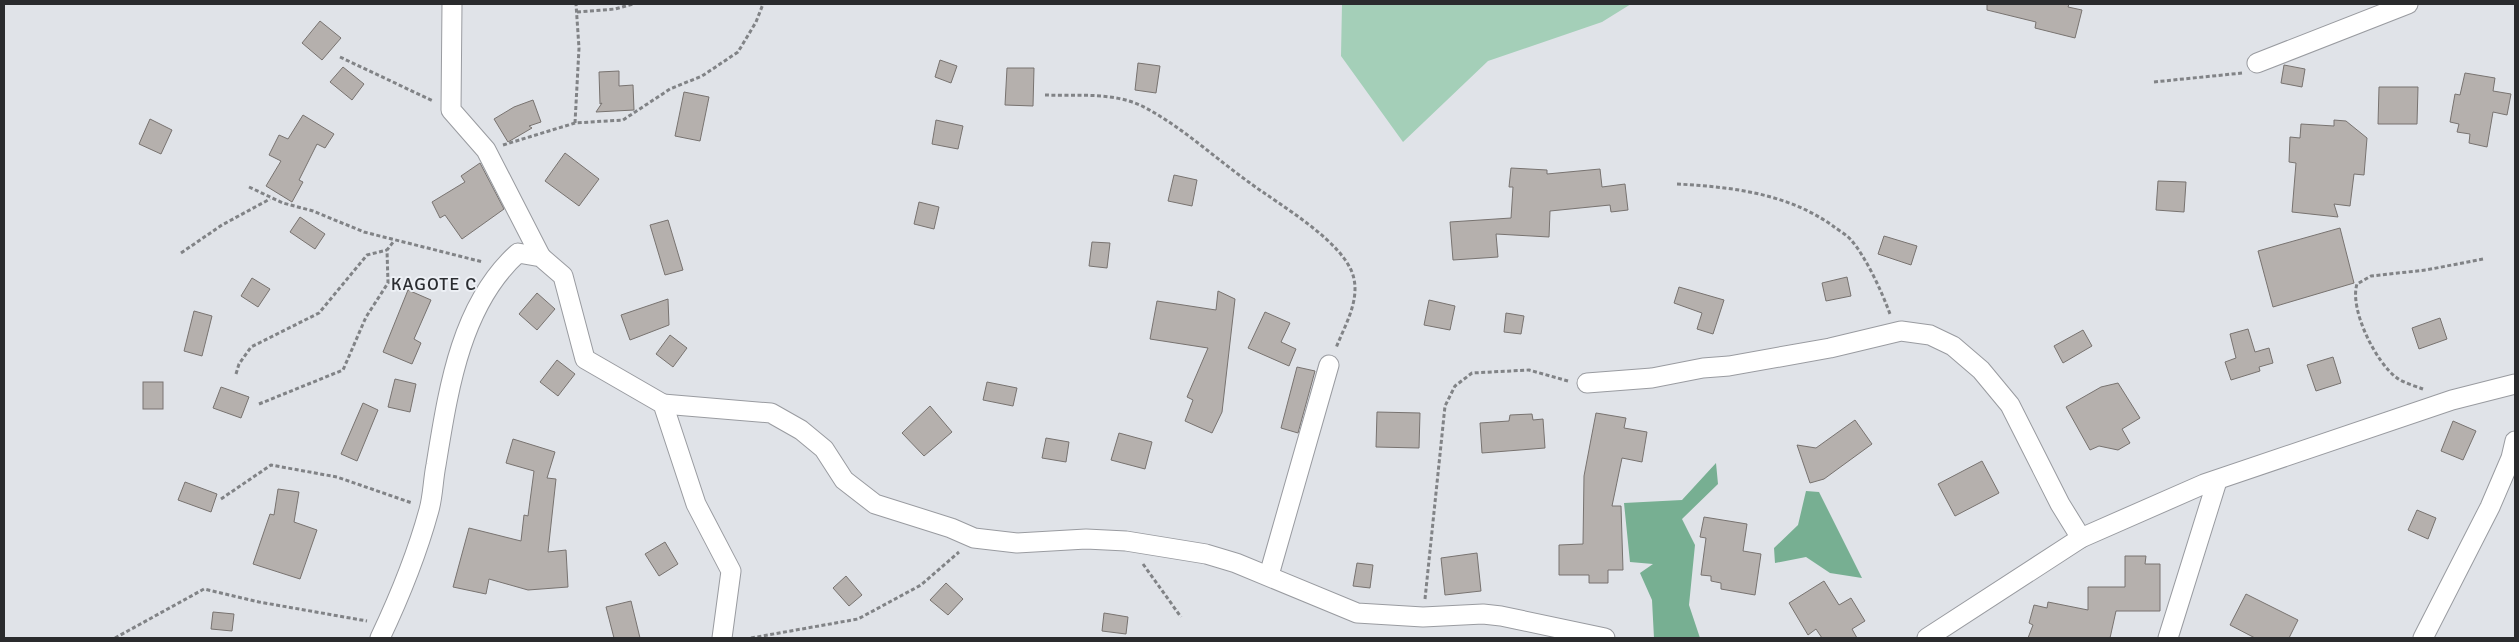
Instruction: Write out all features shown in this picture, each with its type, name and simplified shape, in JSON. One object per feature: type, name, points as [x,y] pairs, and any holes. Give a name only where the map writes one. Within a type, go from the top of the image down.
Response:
[{"type":"street","points":[[452,4],[451,110],[486,150],[541,257],[563,276],[585,359],[663,404],[771,413],[801,430],[824,449],[844,480],[875,504],[951,528],[974,538],[1017,543],[1086,539],[1126,541],[1206,554],[1269,575],[1357,613],[1423,617],[1483,614],[1501,616],[1605,638]]},
{"type":"street","points":[[2256,63],[2408,4]]},
{"type":"street","points":[[380,638],[407,573],[429,509],[444,420],[463,337],[503,266],[518,253],[541,257]]},
{"type":"street","points":[[1587,383],[1652,378],[1703,368],[1729,366],[1830,348],[1901,331],[1930,335],[1953,346],[1981,370],[2010,405],[2060,504],[2082,538]]},
{"type":"street","points":[[1269,575],[1329,365]]},
{"type":"street","points":[[1927,638],[2082,538],[2217,481],[2452,400],[2515,384]]},
{"type":"street","points":[[663,404],[696,504],[731,571],[722,638]]},
{"type":"street","points":[[2423,638],[2490,507],[2511,458],[2515,441]]},
{"type":"street","points":[[2168,638],[2217,481]]},
{"type":"path","points":[[575,123],[579,48],[576,4]]},
{"type":"path","points":[[577,12],[615,9],[633,4]]},
{"type":"path","points":[[486,150],[575,123],[623,120],[670,89],[702,76],[738,52],[756,22],[764,4]]},
{"type":"path","points":[[340,57],[451,110]]},
{"type":"path","points":[[2154,82],[2240,74],[2256,63]]},
{"type":"path","points":[[1045,95],[1112,97],[1142,106],[1191,138],[1251,184],[1298,214],[1348,264],[1354,279],[1354,296],[1351,310],[1329,365]]},
{"type":"path","points":[[1676,184],[1715,186],[1769,195],[1813,211],[1851,239],[1883,293],[1891,316],[1901,331]]},
{"type":"path","points":[[249,186],[271,198],[394,241],[503,266]]},
{"type":"path","points":[[181,253],[222,225],[271,198]]},
{"type":"path","points":[[236,374],[239,364],[251,346],[319,313],[366,255],[387,250],[394,241]]},
{"type":"path","points":[[259,404],[343,370],[366,317],[388,283],[387,250]]},
{"type":"path","points":[[2452,400],[2398,378],[2378,359],[2361,320],[2354,293],[2357,284],[2371,276],[2426,270],[2483,258]]},
{"type":"path","points":[[1423,617],[1445,406],[1455,386],[1472,373],[1529,370],[1566,381],[1587,383]]},
{"type":"path","points":[[222,499],[271,465],[337,477],[429,509]]},
{"type":"path","points":[[752,638],[858,619],[922,585],[974,538]]},
{"type":"path","points":[[1126,541],[1181,618]]},
{"type":"path","points":[[115,638],[204,589],[259,602],[369,621]]},
{"type":"green space","points":[[1342,4],[1631,4],[1602,22],[1488,61],[1403,142],[1341,56]]},
{"type":"green space","points":[[1716,463],[1718,484],[1682,519],[1695,545],[1689,605],[1700,638],[1654,638],[1652,600],[1640,573],[1653,564],[1630,562],[1624,503],[1682,500]]},
{"type":"green space","points":[[1806,491],[1819,492],[1862,578],[1830,573],[1806,557],[1775,563],[1774,548],[1798,525]]},
{"type":"building","points":[[1987,4],[2069,4],[2068,7],[2082,10],[2075,38],[2035,28],[2036,22],[1987,10]]},
{"type":"building","points":[[320,21],[341,38],[322,60],[302,43]]},
{"type":"building","points":[[940,60],[957,66],[951,83],[935,77]]},
{"type":"building","points":[[1138,63],[1160,66],[1156,93],[1135,90]]},
{"type":"building","points":[[2284,65],[2305,69],[2302,87],[2281,83]]},
{"type":"building","points":[[343,67],[364,84],[352,100],[330,82]]},
{"type":"building","points":[[1007,68],[1034,68],[1033,106],[1005,105]]},
{"type":"building","points":[[619,71],[619,86],[633,85],[634,110],[596,112],[602,103],[600,104],[599,72]]},
{"type":"building","points":[[2465,73],[2495,78],[2493,91],[2511,94],[2507,115],[2493,112],[2487,147],[2469,143],[2470,134],[2457,132],[2459,124],[2450,122],[2455,94],[2460,95]]},
{"type":"building","points":[[2379,87],[2418,87],[2417,124],[2378,124]]},
{"type":"building","points":[[684,92],[709,97],[700,141],[675,136]]},
{"type":"building","points":[[533,100],[541,122],[529,126],[532,128],[508,142],[494,119],[514,107]]},
{"type":"building","points":[[303,115],[334,134],[325,148],[317,144],[299,180],[303,182],[292,202],[266,186],[281,161],[269,155],[279,135],[288,139]]},
{"type":"building","points":[[150,119],[172,130],[161,154],[139,144]]},
{"type":"building","points":[[936,120],[963,126],[958,149],[932,144]]},
{"type":"building","points":[[2334,120],[2346,121],[2367,138],[2364,175],[2354,174],[2350,206],[2334,204],[2338,217],[2292,212],[2296,163],[2289,162],[2290,137],[2300,138],[2301,124],[2334,126]]},
{"type":"building","points":[[565,153],[599,179],[579,206],[545,181]]},
{"type":"building","points":[[480,163],[504,209],[462,239],[445,215],[440,218],[432,202],[465,182],[461,176]]},
{"type":"building","points":[[1511,168],[1547,170],[1547,174],[1600,169],[1602,187],[1625,184],[1628,210],[1611,212],[1610,205],[1550,211],[1549,237],[1496,234],[1498,257],[1453,260],[1450,222],[1511,218],[1513,187],[1509,187]]},
{"type":"building","points":[[1174,175],[1197,180],[1192,206],[1168,201]]},
{"type":"building","points":[[2158,181],[2186,182],[2184,212],[2156,210]]},
{"type":"building","points":[[919,202],[939,207],[934,229],[914,224]]},
{"type":"building","points":[[300,217],[325,234],[315,249],[290,232]]},
{"type":"building","points":[[668,220],[683,270],[665,275],[650,225]]},
{"type":"building","points":[[2340,228],[2354,283],[2273,307],[2258,251]]},
{"type":"building","points":[[1884,236],[1917,246],[1911,265],[1878,254]]},
{"type":"building","points":[[1092,242],[1110,243],[1107,268],[1089,266]]},
{"type":"building","points":[[1847,277],[1851,296],[1826,301],[1822,283]]},
{"type":"building","points":[[252,278],[270,289],[258,307],[241,296]]},
{"type":"building","points":[[1679,287],[1724,300],[1713,334],[1697,329],[1702,313],[1674,303]]},
{"type":"building","points":[[408,290],[431,300],[414,339],[421,343],[412,364],[383,352]]},
{"type":"building","points":[[1218,291],[1235,299],[1222,412],[1212,433],[1185,421],[1193,400],[1187,397],[1208,348],[1150,339],[1157,301],[1216,310]]},
{"type":"building","points":[[537,293],[555,309],[537,330],[519,314]]},
{"type":"building","points":[[668,299],[669,325],[630,340],[621,315]]},
{"type":"building","points":[[1429,300],[1455,306],[1450,330],[1424,325]]},
{"type":"building","points":[[194,311],[212,316],[202,356],[184,351]]},
{"type":"building","points":[[1265,312],[1290,323],[1281,342],[1296,349],[1289,366],[1248,348]]},
{"type":"building","points":[[1506,313],[1524,316],[1521,334],[1504,332]]},
{"type":"building","points":[[2440,318],[2447,339],[2419,349],[2412,328]]},
{"type":"building","points":[[2248,329],[2255,352],[2269,348],[2273,363],[2259,367],[2260,371],[2231,380],[2225,362],[2236,358],[2230,334]]},
{"type":"building","points":[[2083,330],[2092,346],[2063,363],[2054,346]]},
{"type":"building","points":[[670,335],[687,348],[673,367],[656,354]]},
{"type":"building","points":[[2333,357],[2341,383],[2316,391],[2307,365]]},
{"type":"building","points":[[557,360],[575,374],[558,396],[540,382]]},
{"type":"building","points":[[1297,367],[1315,371],[1298,433],[1281,428]]},
{"type":"building","points":[[395,379],[416,384],[410,412],[388,407]]},
{"type":"building","points":[[143,382],[163,382],[163,409],[143,409]]},
{"type":"building","points":[[987,382],[1017,388],[1013,406],[983,400]]},
{"type":"building","points":[[2118,383],[2140,418],[2122,429],[2130,443],[2118,450],[2099,446],[2090,450],[2066,407],[2101,387]]},
{"type":"building","points":[[221,387],[249,397],[241,418],[213,408]]},
{"type":"building","points":[[363,403],[378,410],[357,461],[341,454]]},
{"type":"building","points":[[930,406],[952,432],[924,456],[902,433]]},
{"type":"building","points":[[1377,412],[1420,413],[1419,448],[1376,447]]},
{"type":"building","points":[[1596,413],[1626,418],[1624,428],[1647,432],[1642,462],[1622,458],[1612,506],[1621,506],[1623,570],[1608,570],[1608,583],[1589,583],[1589,575],[1559,575],[1559,545],[1583,544],[1584,476]]},
{"type":"building","points":[[1532,414],[1533,420],[1543,419],[1545,448],[1482,453],[1480,423],[1509,421],[1510,415]]},
{"type":"building","points":[[1855,420],[1872,444],[1824,479],[1810,483],[1797,445],[1816,448]]},
{"type":"building","points":[[2453,421],[2476,431],[2463,460],[2441,451]]},
{"type":"building","points":[[1119,433],[1152,442],[1145,469],[1111,460]]},
{"type":"building","points":[[1046,438],[1069,442],[1066,462],[1042,458]]},
{"type":"building","points":[[513,439],[555,452],[547,478],[556,479],[548,552],[566,550],[568,587],[528,590],[489,579],[486,594],[453,587],[469,528],[521,541],[524,515],[528,516],[534,471],[506,463]]},
{"type":"building","points":[[1982,461],[1999,493],[1955,516],[1938,484]]},
{"type":"building","points":[[185,482],[217,494],[211,512],[178,500]]},
{"type":"building","points":[[278,489],[299,492],[294,522],[317,530],[300,579],[253,564],[270,514],[274,515]]},
{"type":"building","points":[[2417,510],[2436,518],[2428,539],[2408,530]]},
{"type":"building","points":[[1704,517],[1747,524],[1743,551],[1761,554],[1755,595],[1721,589],[1721,583],[1711,581],[1711,576],[1701,575],[1706,538],[1700,537]]},
{"type":"building","points":[[665,542],[678,564],[659,576],[645,554]]},
{"type":"building","points":[[1477,553],[1481,591],[1445,595],[1441,558]]},
{"type":"building","points":[[2125,556],[2146,556],[2145,564],[2160,564],[2160,611],[2116,611],[2110,638],[2028,638],[2033,625],[2029,623],[2034,605],[2047,608],[2048,602],[2088,610],[2088,587],[2125,587]]},
{"type":"building","points":[[1357,563],[1373,565],[1370,588],[1353,586]]},
{"type":"building","points":[[846,576],[862,595],[849,606],[833,588]]},
{"type":"building","points":[[1824,581],[1839,605],[1851,598],[1865,621],[1852,629],[1857,638],[1822,638],[1816,629],[1808,635],[1789,603]]},
{"type":"building","points":[[946,583],[963,599],[948,615],[930,600]]},
{"type":"building","points":[[2246,594],[2298,620],[2289,638],[2255,638],[2230,625]]},
{"type":"building","points":[[631,601],[640,638],[614,638],[606,607]]},
{"type":"building","points":[[213,612],[234,614],[232,631],[211,629]]},
{"type":"building","points":[[1104,613],[1128,617],[1126,634],[1102,631]]},
{"type":"district","name":"KAGOTE C","points":[[434,284]]}]
